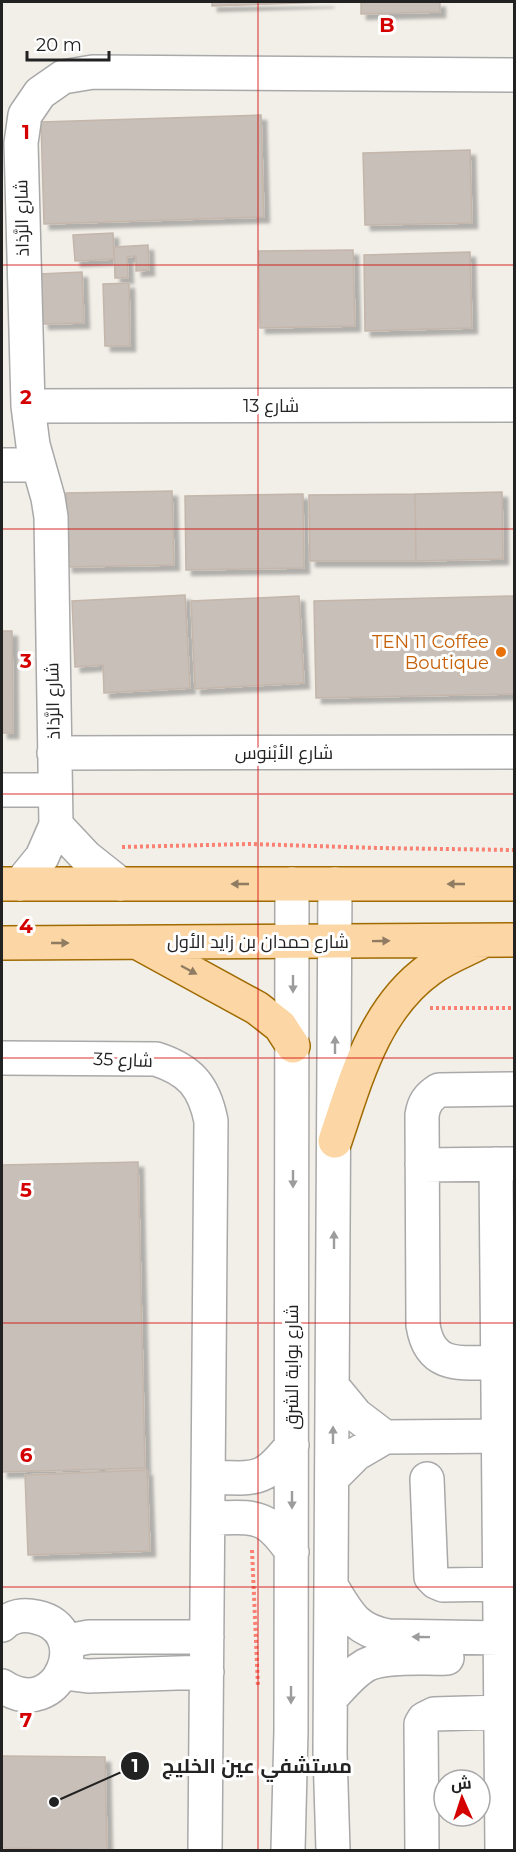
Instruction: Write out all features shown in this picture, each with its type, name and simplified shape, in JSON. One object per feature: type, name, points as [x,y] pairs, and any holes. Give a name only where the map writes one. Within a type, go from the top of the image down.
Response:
[{"type":"main road","points":[[11,884],[514,884]]},
{"type":"main road","points":[[335,1141],[364,1057],[392,1008],[408,987],[431,968],[500,940]]},
{"type":"main road","name":"شارع حمدان بن زايد الأول","points":[[2,943],[500,940]]},
{"type":"main road","points":[[138,943],[258,1008],[280,1026],[293,1046]]},
{"type":"street","name":"شارع الرَّذاذ","points":[[11,884],[66,837],[55,790],[51,517],[33,445],[28,406],[21,143],[25,115],[40,93],[63,77],[93,72],[514,75]]},
{"type":"street","name":"شارع 13","points":[[28,406],[514,405]]},
{"type":"street","points":[[2,465],[38,465]]},
{"type":"street","name":"شارع الأبْنوس","points":[[54,753],[514,752]]},
{"type":"street","points":[[2,790],[55,790]]},
{"type":"street","points":[[66,837],[102,872],[120,884]]},
{"type":"street","name":"شارع بوابة الشرق","points":[[288,1851],[292,1552],[292,884]]},
{"type":"street","points":[[333,1851],[331,1698],[335,884]]},
{"type":"street","name":"شارع 35","points":[[2,1058],[156,1059],[172,1064],[186,1073],[199,1086],[207,1103],[211,1121],[205,1851]]},
{"type":"street","points":[[498,1362],[456,1364],[437,1356],[425,1336],[423,1325],[422,1115],[429,1096],[439,1090],[514,1089]]},
{"type":"street","points":[[422,1165],[505,1164],[498,1362],[506,1436],[499,1584],[502,1851]]},
{"type":"street","points":[[333,1387],[356,1415],[385,1437]]},
{"type":"street","points":[[332,1478],[356,1454],[385,1437],[506,1436]]},
{"type":"street","points":[[208,1477],[249,1478],[262,1475],[276,1466],[292,1445]]},
{"type":"street","points":[[427,1479],[431,1577],[442,1585],[499,1584]]},
{"type":"street","points":[[208,1518],[262,1520],[277,1532],[292,1552]]},
{"type":"street","points":[[333,1589],[349,1616],[376,1634],[500,1647]]},
{"type":"street","points":[[2,1625],[16,1617],[29,1616],[41,1618],[52,1624],[61,1634],[65,1657],[72,1674],[88,1676],[207,1672]]},
{"type":"street","points":[[2,1686],[13,1693],[25,1695],[38,1694],[54,1684],[74,1640],[207,1637]]},
{"type":"street","points":[[331,1698],[358,1670],[378,1661],[500,1647]]},
{"type":"street","points":[[422,1851],[420,1724],[434,1714],[501,1712]]},
{"type":"path","points":[[66,837],[378,848],[514,850]]},
{"type":"path","points":[[392,1008],[514,1008]]},
{"type":"building","points":[[212,2],[329,2],[212,6]]},
{"type":"building","points":[[361,2],[440,2],[440,12],[361,14]]},
{"type":"building","points":[[261,115],[264,217],[44,224],[41,122]]},
{"type":"building","points":[[470,150],[472,223],[365,225],[363,153]]},
{"type":"building","points":[[113,233],[114,259],[75,261],[73,235]]},
{"type":"building","points":[[148,245],[149,270],[136,271],[136,256],[127,257],[128,278],[115,278],[114,247]]},
{"type":"building","points":[[353,250],[355,326],[260,328],[259,251]]},
{"type":"building","points":[[470,252],[472,328],[365,331],[364,255]]},
{"type":"building","points":[[82,272],[84,323],[43,324],[40,274]]},
{"type":"building","points":[[129,283],[130,346],[105,346],[103,284]]},
{"type":"building","points":[[172,491],[174,565],[67,567],[66,493]]},
{"type":"building","points":[[502,492],[503,559],[416,561],[415,494]]},
{"type":"building","points":[[303,494],[304,568],[186,570],[185,496]]},
{"type":"building","points":[[415,494],[416,561],[310,561],[309,495]]},
{"type":"building","points":[[185,595],[190,688],[104,693],[103,665],[75,667],[72,601]]},
{"type":"building","points":[[299,596],[304,683],[195,689],[191,601]]},
{"type":"building","points":[[514,596],[514,694],[316,698],[314,601]]},
{"type":"building","points":[[2,631],[12,631],[13,733],[2,733]]},
{"type":"building","points":[[138,1162],[145,1468],[2,1472],[2,1165]]},
{"type":"building","points":[[147,1470],[150,1551],[28,1555],[25,1475]]},
{"type":"building","points":[[2,1756],[105,1757],[107,1850],[2,1848]]},
{"type":"place","name":"TEN 11 Coffee Boutique","points":[[501,652]]},
{"type":"place","name":"مستشفي عين الخليج","points":[[54,1802]]}]
